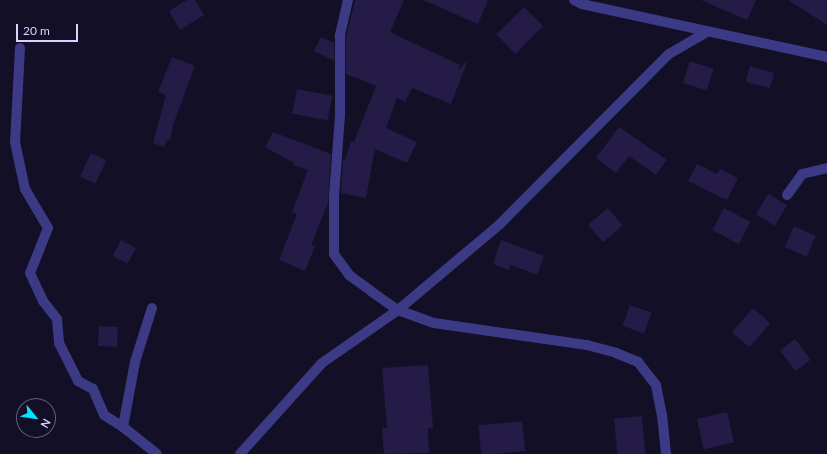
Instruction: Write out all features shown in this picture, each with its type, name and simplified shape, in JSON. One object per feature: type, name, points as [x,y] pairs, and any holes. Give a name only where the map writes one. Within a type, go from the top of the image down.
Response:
[{"type":"street","points":[[348,0],[340,36],[340,115],[334,196],[334,254],[349,275],[398,310],[434,323],[587,345],[616,353],[638,362],[656,385],[662,415],[666,454]]},
{"type":"street","points":[[574,0],[582,4],[827,57]]},
{"type":"street","points":[[240,454],[322,363],[398,310],[499,225],[669,54],[707,32]]},
{"type":"street","points":[[20,48],[15,142],[25,189],[48,228],[30,274],[43,301],[57,319],[58,343],[78,381],[93,389],[104,415],[157,454]]},
{"type":"street","points":[[787,195],[802,174],[827,168]]},
{"type":"street","points":[[122,427],[135,362],[152,308]]},
{"type":"building","points":[[187,0],[195,0],[204,15],[180,30],[169,11]]},
{"type":"building","points":[[355,0],[404,0],[390,32],[460,65],[457,71],[468,60],[451,104],[412,88],[405,102],[397,98],[386,128],[417,142],[407,163],[375,149],[366,198],[341,193],[343,159],[345,160],[351,141],[354,142],[376,86],[346,74],[346,37]]},
{"type":"building","points":[[423,0],[488,0],[478,24]]},
{"type":"building","points":[[701,0],[756,0],[747,20]]},
{"type":"building","points":[[788,0],[827,0],[827,25]]},
{"type":"building","points":[[524,7],[543,26],[516,54],[496,35]]},
{"type":"building","points":[[321,37],[334,43],[334,61],[314,51]]},
{"type":"building","points":[[172,57],[195,66],[173,125],[170,140],[167,140],[164,147],[153,143],[166,95],[158,92]]},
{"type":"building","points":[[690,61],[714,69],[707,91],[683,83]]},
{"type":"building","points":[[750,66],[774,73],[770,88],[746,81]]},
{"type":"building","points":[[297,89],[332,96],[328,120],[292,114]]},
{"type":"building","points":[[619,127],[667,160],[656,175],[629,156],[616,173],[596,158]]},
{"type":"building","points":[[273,132],[331,154],[328,203],[311,245],[315,246],[305,271],[279,260],[297,214],[292,212],[308,170],[293,165],[294,163],[265,147]]},
{"type":"building","points":[[91,153],[106,160],[95,184],[80,177]]},
{"type":"building","points":[[697,164],[717,174],[720,169],[738,178],[727,200],[688,181]]},
{"type":"building","points":[[768,194],[787,205],[775,226],[756,215]]},
{"type":"building","points":[[608,208],[623,226],[603,242],[588,225]]},
{"type":"building","points":[[724,208],[750,222],[739,244],[712,230]]},
{"type":"building","points":[[794,226],[816,236],[807,257],[785,247]]},
{"type":"building","points":[[121,240],[136,248],[128,264],[113,256]]},
{"type":"building","points":[[501,240],[544,256],[537,275],[511,265],[509,270],[493,264]]},
{"type":"building","points":[[630,305],[652,313],[644,334],[622,326]]},
{"type":"building","points":[[753,308],[770,323],[749,347],[732,332]]},
{"type":"building","points":[[99,326],[118,327],[117,347],[98,346]]},
{"type":"building","points":[[795,339],[811,360],[795,371],[780,350]]},
{"type":"building","points":[[428,365],[433,428],[428,429],[429,453],[384,454],[382,428],[387,428],[382,368]]},
{"type":"building","points":[[727,412],[734,442],[704,449],[697,419]]},
{"type":"building","points":[[642,416],[645,454],[617,454],[614,418]]},
{"type":"building","points":[[522,421],[525,451],[481,454],[478,426]]}]
